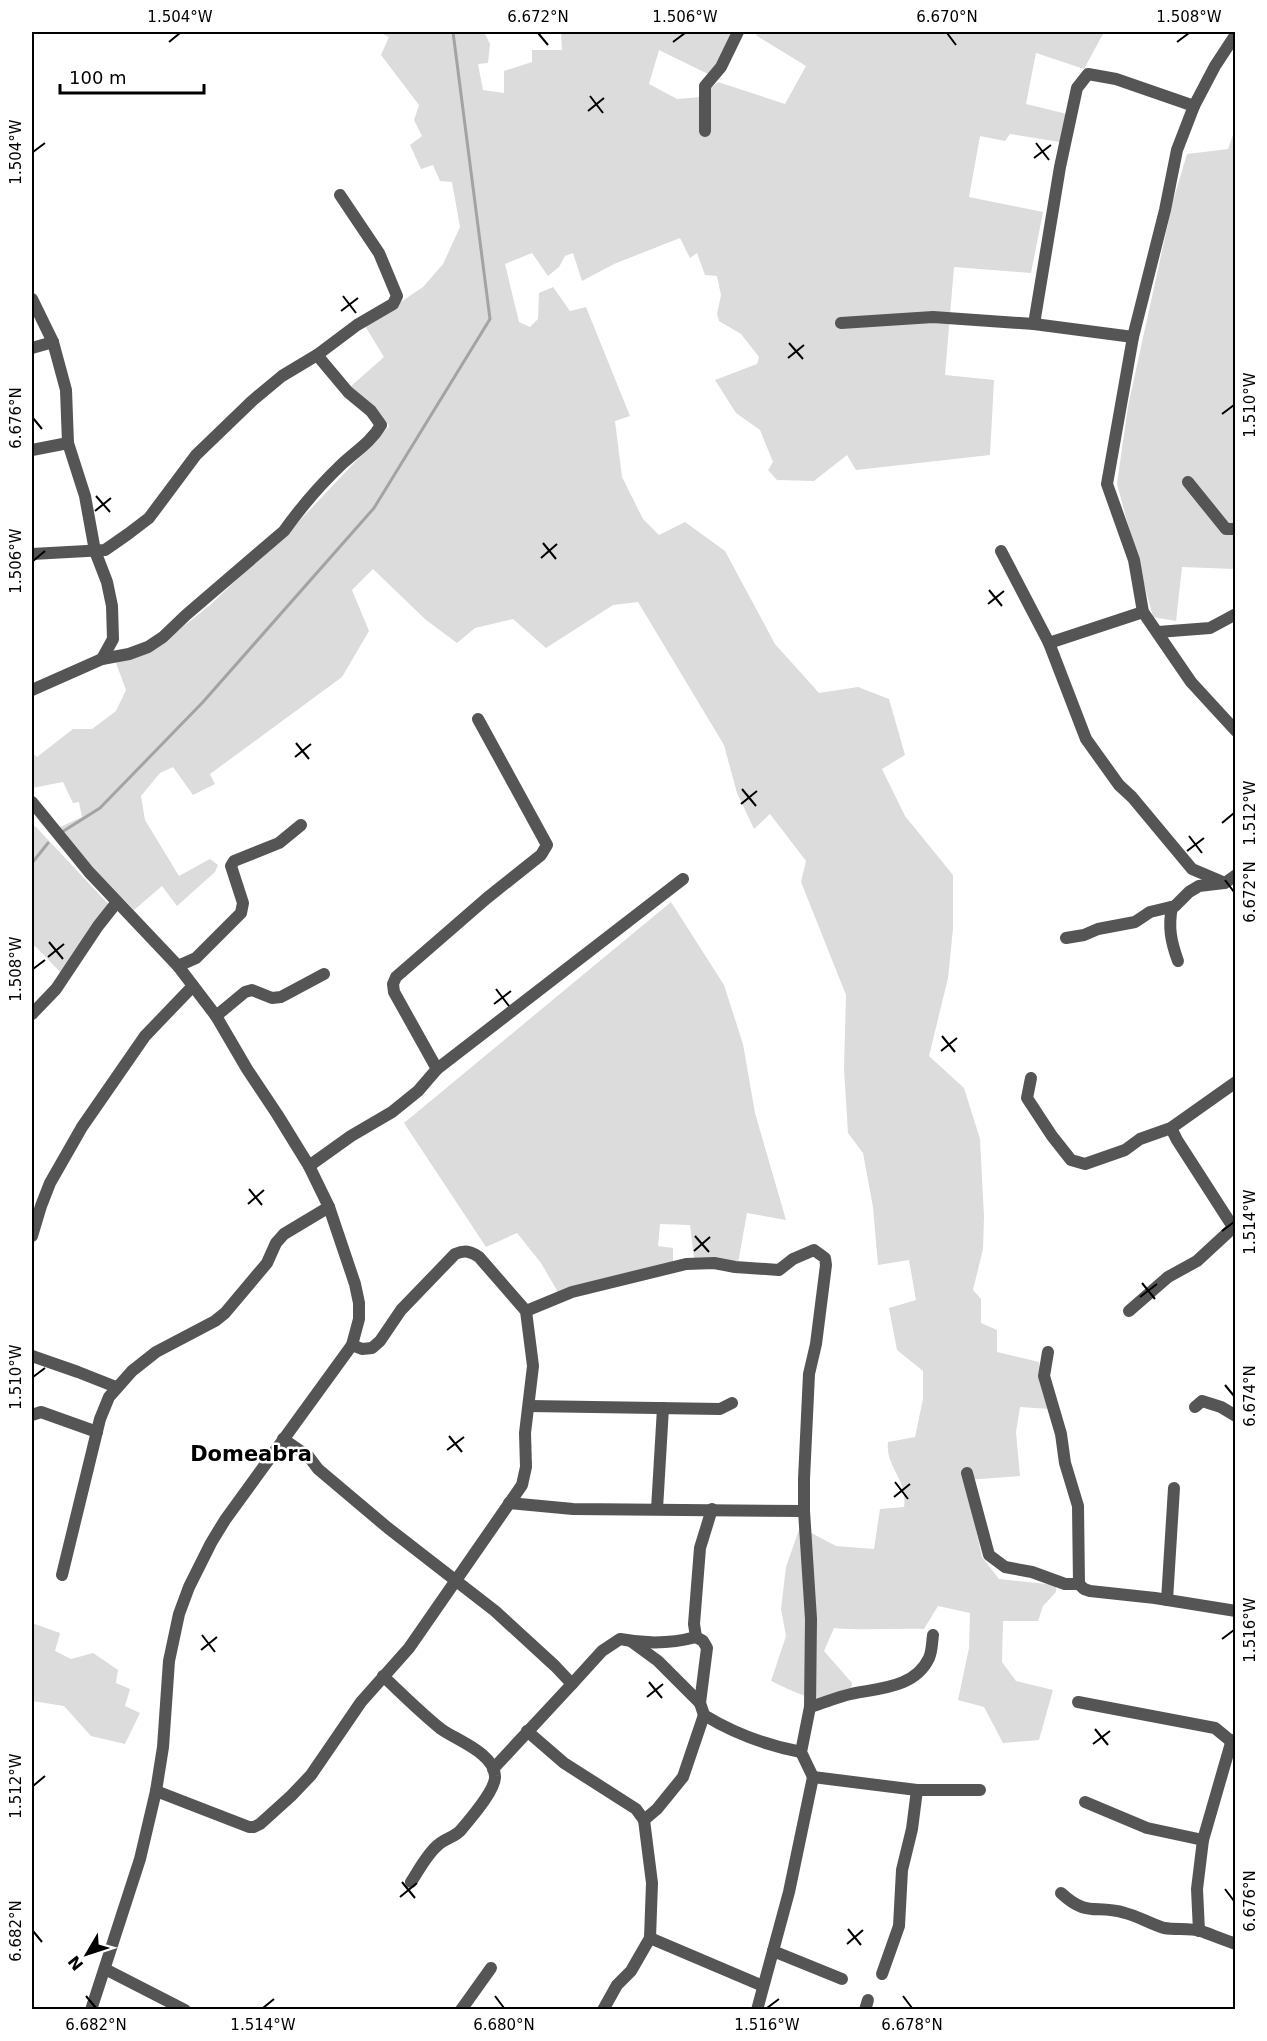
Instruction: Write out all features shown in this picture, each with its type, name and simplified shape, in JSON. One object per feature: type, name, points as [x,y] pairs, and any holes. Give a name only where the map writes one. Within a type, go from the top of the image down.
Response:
[{"type":"street","points":[[705,131],[705,86],[721,67],[738,32]]},
{"type":"street","points":[[1236,34],[1215,66],[1194,106],[1177,150],[1165,210],[1133,337],[1107,484],[1134,560],[1143,612],[1191,682],[1236,731]]},
{"type":"street","points":[[1034,324],[1060,167],[1077,88],[1088,74],[1116,79],[1194,106]]},
{"type":"street","points":[[32,554],[105,550],[149,518],[196,455],[217,433],[282,376],[317,355],[357,325],[393,304],[397,297],[379,253],[340,195]]},
{"type":"street","points":[[32,299],[53,342],[66,390],[68,443],[85,496],[95,551],[107,582],[113,615],[112,639],[102,659]]},
{"type":"street","points":[[841,323],[933,317],[1034,324],[1133,337]]},
{"type":"street","points":[[32,348],[53,342]]},
{"type":"street","points":[[32,690],[102,659],[129,654],[148,647],[163,637],[284,531],[296,514],[343,464],[374,437],[381,424],[348,392],[317,355]]},
{"type":"street","points":[[32,450],[68,443]]},
{"type":"street","points":[[1188,483],[1226,529],[1236,529]]},
{"type":"street","points":[[1002,551],[1049,643],[1086,739],[1119,785],[1132,797],[1192,869],[1225,883]]},
{"type":"street","points":[[1049,643],[1143,612]]},
{"type":"street","points":[[1158,632],[1210,628],[1236,614]]},
{"type":"street","points":[[437,1070],[394,992],[393,984],[396,977],[487,898],[542,855],[547,845],[478,719]]},
{"type":"street","points":[[32,802],[54,832],[178,966],[216,1016],[309,1166],[329,1207],[345,1251],[359,1303],[359,1319],[352,1345],[245,1491],[211,1543],[189,1587],[179,1614],[169,1661],[163,1747],[156,1791],[140,1859],[91,2010]]},
{"type":"street","points":[[178,966],[196,957],[241,913],[243,903],[231,866],[234,861],[279,843],[302,825]]},
{"type":"street","points":[[1066,938],[1135,921],[1150,912],[1172,907],[1199,886],[1225,883],[1236,875]]},
{"type":"street","points":[[309,1166],[351,1136],[392,1112],[418,1091],[437,1070],[683,879]]},
{"type":"street","points":[[32,1014],[56,989],[117,902]]},
{"type":"street","points":[[1172,907],[1169,921],[1172,943],[1178,961]]},
{"type":"street","points":[[216,1016],[245,992],[252,990],[272,998],[281,997],[324,974]]},
{"type":"street","points":[[32,1236],[36,1204],[82,1127],[145,1036],[193,986]]},
{"type":"street","points":[[1031,1078],[1027,1098],[1071,1160],[1085,1164],[1125,1150],[1140,1139],[1171,1128],[1236,1082]]},
{"type":"street","points":[[1129,1311],[1168,1277],[1197,1261],[1234,1226],[1171,1128]]},
{"type":"street","points":[[62,1575],[104,1407],[116,1387],[156,1352],[215,1321],[225,1313],[267,1263],[276,1243],[284,1234],[329,1207]]},
{"type":"street","points":[[526,1311],[572,1292],[686,1264],[714,1263],[735,1268],[779,1270],[804,1253],[814,1250],[825,1258],[816,1344],[808,1374],[804,1511],[811,1619],[810,1707],[801,1752],[813,1777],[789,1892],[756,2010]]},
{"type":"street","points":[[156,1791],[254,1827],[291,1796],[311,1775],[361,1702],[409,1648],[522,1485],[526,1467],[525,1433],[533,1366],[526,1311],[485,1262],[471,1251],[455,1254],[401,1310],[380,1341],[372,1348],[352,1345]]},
{"type":"street","points":[[1048,1352],[1044,1376],[1078,1506],[1079,1584],[1090,1591],[1236,1611]]},
{"type":"street","points":[[32,1356],[78,1371],[116,1387]]},
{"type":"street","points":[[1195,1407],[1202,1401],[1221,1407],[1236,1416]]},
{"type":"street","points":[[529,1406],[720,1409],[732,1403]]},
{"type":"street","points":[[657,1509],[663,1408]]},
{"type":"street","points":[[32,1415],[41,1412],[97,1432]]},
{"type":"street","points":[[283,1439],[309,1457],[318,1469],[351,1497],[495,1611],[572,1684]]},
{"type":"street","points":[[967,1473],[989,1555],[1005,1567],[1032,1572],[1065,1584],[1079,1584]]},
{"type":"street","points":[[1167,1600],[1174,1488]]},
{"type":"street","points":[[509,1503],[573,1509],[804,1511]]},
{"type":"street","points":[[696,1637],[694,1624],[700,1572],[700,1548],[712,1509]]},
{"type":"street","points":[[810,1707],[848,1694],[911,1680],[917,1676],[929,1657],[933,1635]]},
{"type":"street","points":[[493,1769],[602,1651],[620,1639],[656,1644],[696,1637],[703,1641],[707,1648],[702,1709],[683,1778],[657,1809],[644,1820]]},
{"type":"street","points":[[632,1641],[658,1661],[702,1709],[738,1734],[759,1743],[801,1752]]},
{"type":"street","points":[[383,1676],[441,1728],[470,1744],[493,1769],[495,1775],[494,1784],[481,1804],[458,1833],[437,1845],[411,1882]]},
{"type":"street","points":[[1078,1702],[1215,1728],[1233,1742],[1203,1840],[1197,1889],[1199,1931]]},
{"type":"street","points":[[527,1731],[564,1763],[636,1809],[644,1820],[652,1883],[650,1938],[631,1971],[617,1985],[603,2010]]},
{"type":"street","points":[[813,1777],[917,1790],[980,1790]]},
{"type":"street","points":[[882,1974],[899,1926],[902,1870],[912,1829],[917,1790]]},
{"type":"street","points":[[1084,1802],[1147,1828],[1203,1840]]},
{"type":"street","points":[[1061,1893],[1074,1904],[1089,1910],[1127,1913],[1146,1923],[1166,1928],[1199,1931],[1236,1944]]},
{"type":"street","points":[[650,1938],[763,1986]]},
{"type":"street","points":[[773,1951],[842,1979]]},
{"type":"street","points":[[462,2010],[491,1968]]},
{"type":"street","points":[[105,1969],[185,2010]]},
{"type":"shaded area","points":[[379,32],[484,32],[490,44],[488,63],[478,64],[483,90],[504,93],[504,71],[532,62],[532,50],[562,50],[561,32],[733,32],[722,60],[708,74],[659,50],[649,84],[677,99],[700,97],[718,82],[785,104],[806,66],[757,36],[755,32],[1104,32],[1084,69],[1036,53],[1026,104],[1067,114],[1060,142],[1010,134],[1005,141],[980,136],[969,197],[1043,212],[1031,273],[954,267],[945,375],[994,380],[990,455],[856,470],[847,455],[814,481],[777,480],[768,470],[773,462],[760,430],[736,413],[715,380],[757,364],[759,357],[741,334],[719,321],[717,314],[721,295],[717,276],[705,275],[697,253],[690,258],[680,238],[614,264],[582,281],[573,253],[565,256],[559,267],[548,276],[532,253],[505,264],[519,322],[530,327],[538,319],[539,293],[553,287],[570,311],[586,307],[630,416],[615,421],[622,477],[643,519],[659,535],[685,522],[725,551],[775,644],[819,693],[858,687],[889,699],[905,755],[882,769],[905,816],[953,875],[953,929],[948,978],[929,1056],[964,1088],[980,1139],[984,1217],[983,1249],[973,1290],[981,1299],[981,1323],[997,1330],[997,1352],[1039,1362],[1043,1387],[1050,1409],[1020,1407],[1016,1432],[1020,1476],[965,1480],[982,1557],[999,1579],[1056,1585],[1056,1592],[1043,1606],[1038,1621],[1003,1621],[1002,1662],[1016,1681],[1053,1690],[1039,1740],[1003,1743],[984,1707],[958,1700],[969,1648],[970,1613],[938,1606],[924,1629],[834,1628],[824,1651],[852,1683],[851,1691],[827,1697],[810,1697],[771,1681],[786,1636],[781,1609],[786,1567],[800,1527],[836,1546],[874,1549],[880,1509],[904,1507],[903,1489],[890,1459],[888,1442],[915,1437],[923,1399],[923,1371],[897,1350],[889,1308],[916,1300],[909,1260],[878,1265],[873,1207],[863,1153],[848,1133],[844,1069],[846,995],[801,882],[806,861],[770,814],[754,829],[737,793],[724,745],[638,602],[613,605],[546,648],[513,619],[475,628],[457,643],[426,620],[373,569],[352,590],[369,631],[342,677],[210,774],[215,784],[193,795],[173,767],[160,773],[141,796],[145,820],[179,876],[210,859],[218,865],[215,872],[177,906],[162,886],[134,910],[74,848],[58,828],[82,817],[79,802],[73,803],[63,782],[32,788],[32,753],[37,757],[73,729],[92,729],[116,711],[126,690],[116,663],[152,651],[209,606],[303,517],[389,426],[376,408],[350,387],[384,357],[365,326],[423,287],[443,264],[460,227],[452,182],[440,181],[433,165],[421,169],[410,145],[422,136],[414,120],[419,105],[381,55],[389,37]]},
{"type":"shaded area","points":[[1235,129],[1235,569],[1182,567],[1176,621],[1153,617],[1117,484],[1128,406],[1173,201],[1187,154],[1228,149]]},
{"type":"shaded area","points":[[35,826],[114,910],[66,978],[35,946],[32,949],[32,828]]},
{"type":"shaded area","points":[[671,902],[724,985],[743,1044],[755,1113],[786,1220],[747,1213],[738,1263],[695,1266],[690,1225],[660,1224],[658,1246],[673,1248],[673,1266],[559,1294],[541,1263],[517,1233],[486,1247],[404,1123]]},
{"type":"shaded area","points":[[32,1623],[60,1633],[55,1651],[71,1659],[93,1653],[118,1670],[116,1683],[130,1689],[125,1706],[140,1713],[125,1744],[91,1736],[64,1706],[32,1701]]},
{"type":"waterway","points":[[62,832],[100,808],[203,702],[374,508],[490,319],[453,32]]},
{"type":"waterway","points":[[32,863],[48,843]]},
{"type":"district","name":"Domeabra","points":[[251,1454]]}]
